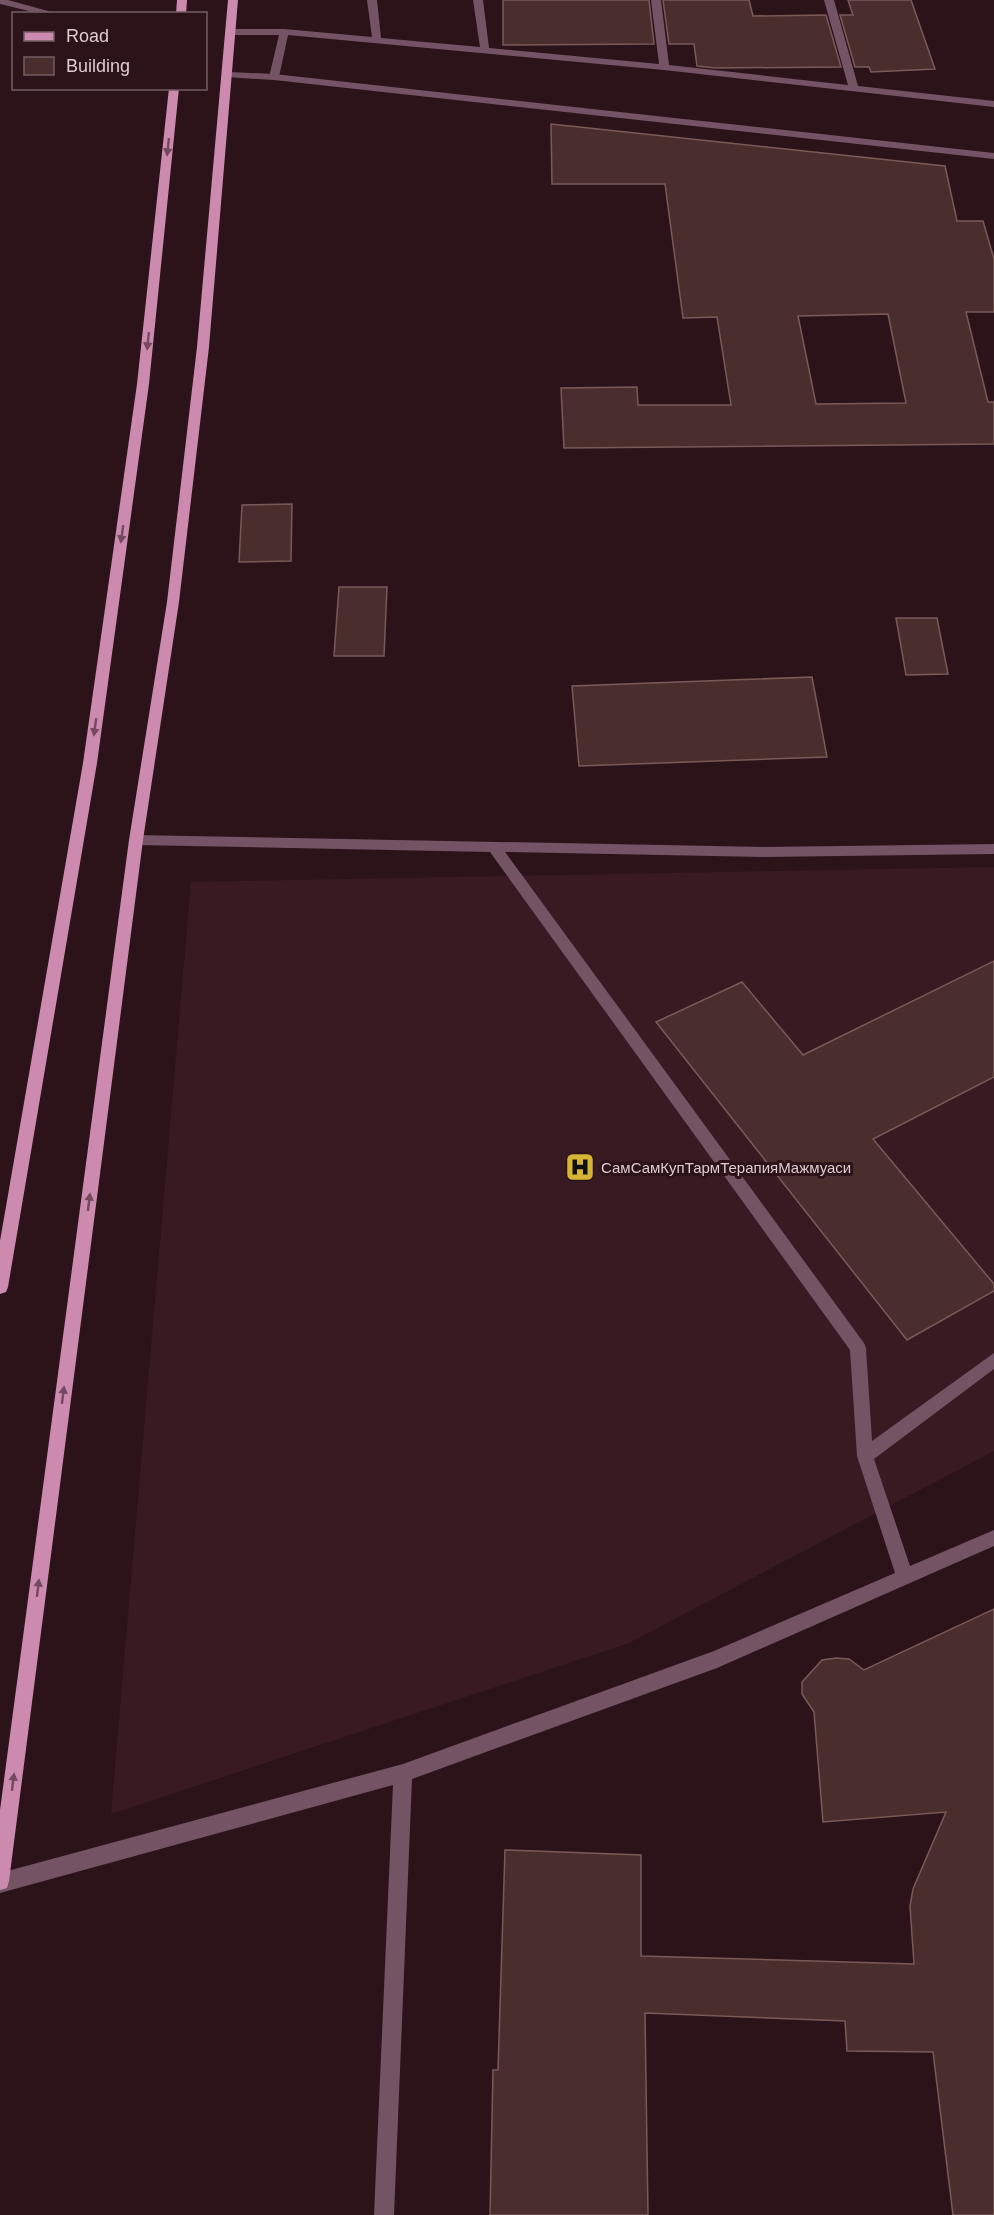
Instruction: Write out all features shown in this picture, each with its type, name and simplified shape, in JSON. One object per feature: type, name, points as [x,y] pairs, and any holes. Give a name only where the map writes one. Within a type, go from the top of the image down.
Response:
[{"type":"main road","points":[[0,1882],[136,840],[173,602],[203,347],[229,75],[233,0]]},
{"type":"main road","points":[[0,1287],[92,752],[143,384],[174,90]]},
{"type":"street","points":[[372,0],[377,41]]},
{"type":"street","points":[[478,0],[485,50]]},
{"type":"street","points":[[656,0],[664,67]]},
{"type":"street","points":[[829,0],[854,88]]},
{"type":"street","points":[[0,1],[47,12]]},
{"type":"street","points":[[232,32],[284,32],[485,50],[664,67],[994,104]]},
{"type":"street","points":[[274,77],[284,32]]},
{"type":"street","points":[[229,75],[274,77],[994,156]]},
{"type":"street","points":[[136,840],[764,852],[994,849]]},
{"type":"street","points":[[494,847],[858,1348],[865,1456],[905,1576]]},
{"type":"street","points":[[865,1456],[994,1360]]},
{"type":"street","points":[[0,1882],[402,1773],[717,1659],[994,1538]]},
{"type":"street","points":[[384,2215],[402,1773]]},
{"type":"shaded area","name":"СамСамКупТармТерапияМажмуаси","points":[[994,867],[994,1451],[629,1643],[111,1814],[191,882]]},
{"type":"building","points":[[503,0],[649,0],[654,44],[503,45]]},
{"type":"building","points":[[663,0],[749,0],[753,16],[826,15],[841,67],[715,68],[697,66],[694,44],[669,44]]},
{"type":"building","points":[[848,0],[911,0],[935,69],[871,72],[869,67],[855,67],[840,15],[853,15]]},
{"type":"building","points":[[551,124],[945,166],[957,221],[983,221],[994,259],[994,312],[966,312],[988,402],[994,402],[994,444],[564,448],[561,388],[637,387],[638,405],[731,405],[717,317],[683,318],[665,184],[552,184]],"holes":[[[888,314],[906,403],[816,404],[798,316]]]},
{"type":"building","points":[[292,504],[291,561],[239,562],[242,505]]},
{"type":"building","points":[[339,587],[387,587],[384,656],[334,656]]},
{"type":"building","points":[[896,618],[937,618],[948,674],[906,675]]},
{"type":"building","points":[[812,677],[827,757],[579,766],[572,686]]},
{"type":"building","points":[[994,961],[994,1077],[873,1139],[994,1284],[994,1291],[907,1340],[656,1022],[742,982],[803,1055]]},
{"type":"building","points":[[994,1609],[994,2215],[953,2215],[933,2052],[847,2051],[845,2021],[645,2013],[648,2215],[490,2215],[493,2070],[498,2070],[505,1850],[641,1855],[641,1956],[914,1964],[910,1906],[913,1889],[946,1812],[823,1822],[814,1712],[802,1694],[802,1682],[822,1660],[849,1659],[864,1670]]},
{"type":"place","name":"СамСамКупТармТерапияМажмуаси","points":[[580,1167]]}]
